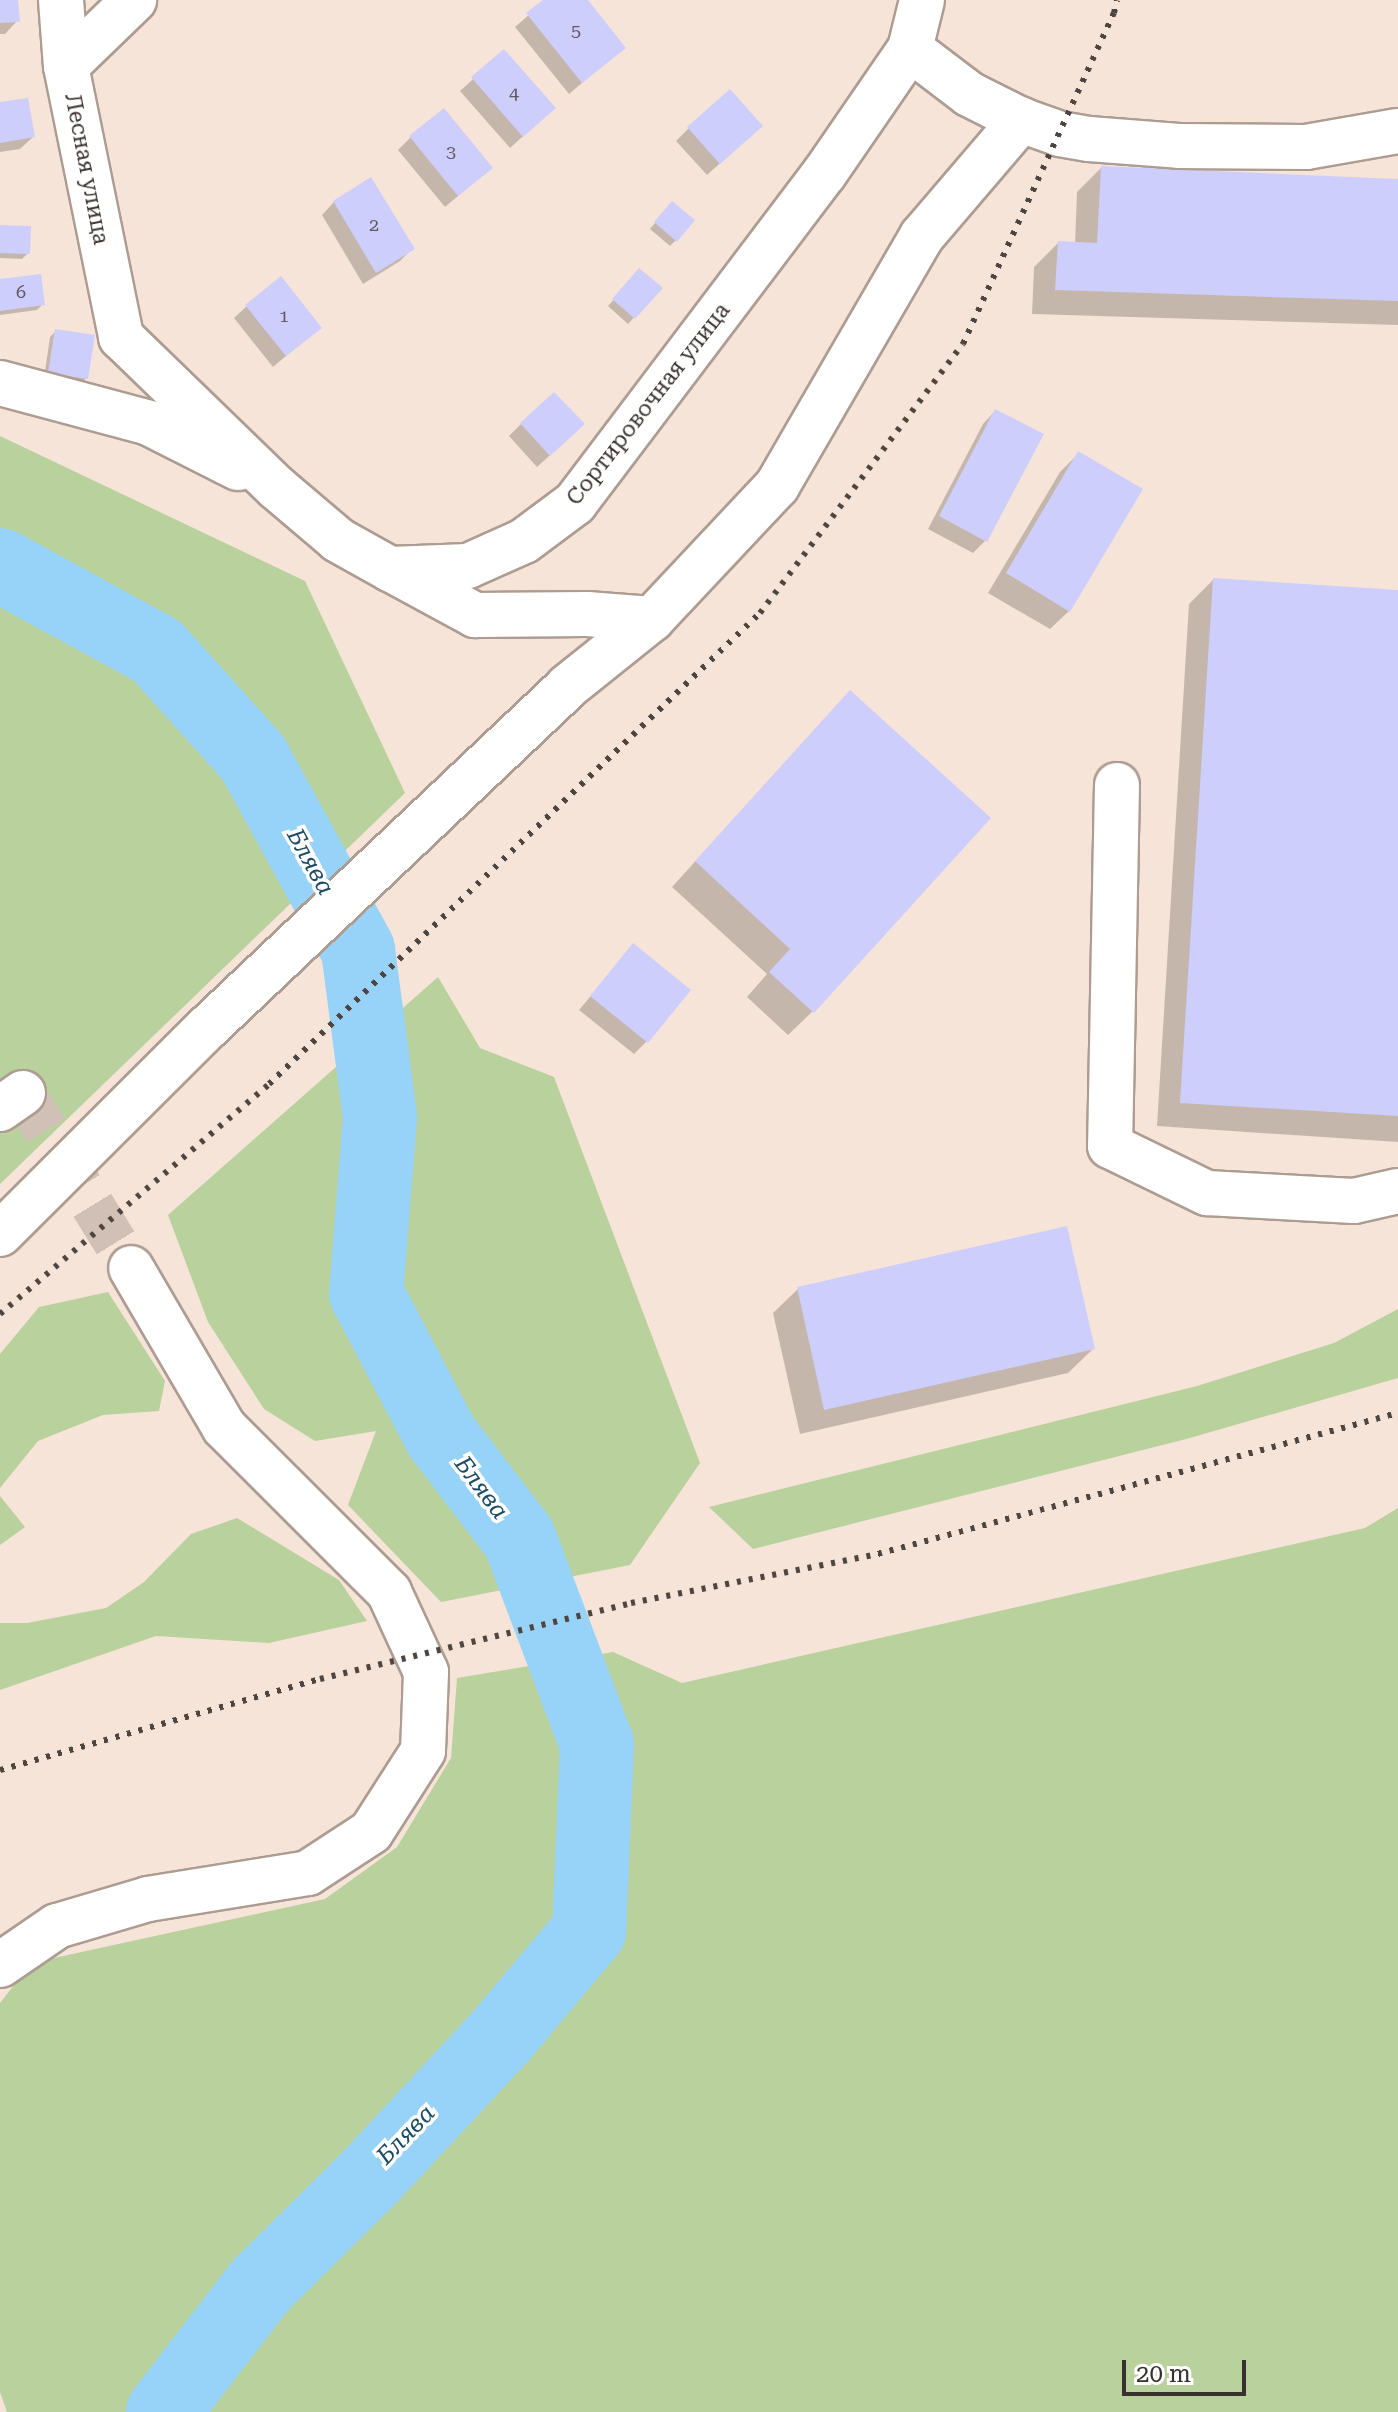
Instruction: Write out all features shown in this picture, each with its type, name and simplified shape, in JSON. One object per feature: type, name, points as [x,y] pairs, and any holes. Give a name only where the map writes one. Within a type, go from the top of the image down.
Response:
[{"type":"street","name":"Лесная улица","points":[[61,0],[66,66],[121,337],[277,488]]},
{"type":"street","points":[[66,66],[134,0]]},
{"type":"street","name":"Сортировочная улица","points":[[390,569],[468,566],[524,541],[575,503],[824,174],[910,49],[922,0]]},
{"type":"street","points":[[910,49],[969,94],[1021,120],[1060,134],[1089,139],[1179,146],[1306,147],[1398,131]]},
{"type":"street","points":[[0,1234],[208,1027],[567,687],[652,619],[777,486],[922,236],[1021,120]]},
{"type":"street","points":[[0,383],[149,423],[277,488],[338,540],[475,615],[587,614],[652,619]]},
{"type":"street","points":[[1117,785],[1110,1146],[1207,1193],[1354,1201],[1398,1191]]},
{"type":"street","points":[[0,1965],[57,1926],[148,1899],[308,1873],[371,1832],[423,1751],[426,1672],[389,1592],[224,1427],[131,1268]]},
{"type":"green space","points":[[0,436],[305,581],[405,793],[0,1184]]},
{"type":"green space","points":[[438,977],[480,1048],[554,1077],[700,1463],[630,1565],[441,1602],[348,1505],[376,1431],[315,1441],[264,1409],[208,1322],[168,1215]]},
{"type":"green space","points":[[108,1292],[165,1381],[159,1411],[103,1415],[38,1441],[0,1488],[0,1354],[39,1307]]},
{"type":"green space","points":[[1398,1309],[1398,1378],[1190,1438],[753,1549],[709,1507],[1197,1386],[1334,1343]]},
{"type":"green space","points":[[0,1496],[25,1527],[0,1545]]},
{"type":"green space","points":[[1398,1508],[1398,2412],[7,2412],[0,2392],[0,2003],[31,1963],[325,1899],[397,1847],[451,1758],[457,1678],[613,1652],[682,1683],[1365,1528]]},
{"type":"green space","points":[[237,1518],[339,1580],[367,1621],[269,1643],[156,1636],[0,1690],[0,1623],[27,1623],[106,1608],[144,1582],[191,1534]]},
{"type":"building","points":[[0,0],[18,0],[20,22],[0,23]]},
{"type":"building","points":[[543,0],[588,0],[626,48],[582,83],[526,13]]},
{"type":"building","points":[[504,49],[556,108],[523,137],[471,77]]},
{"type":"building","points":[[730,89],[763,126],[720,164],[687,127]]},
{"type":"building","points":[[28,98],[35,137],[0,143],[0,102]]},
{"type":"building","points":[[444,108],[493,168],[458,196],[409,136]]},
{"type":"building","points":[[1101,166],[1398,179],[1398,301],[1055,290],[1058,241],[1097,243]]},
{"type":"building","points":[[371,177],[415,249],[376,273],[333,201]]},
{"type":"building","points":[[672,201],[695,220],[677,242],[654,222]]},
{"type":"building","points":[[0,225],[31,226],[30,254],[0,253]]},
{"type":"building","points":[[639,268],[663,288],[635,319],[612,299]]},
{"type":"building","points":[[41,274],[45,305],[0,311],[0,279]]},
{"type":"building","points":[[281,276],[322,328],[286,356],[245,305]]},
{"type":"building","points":[[55,329],[95,335],[88,379],[48,373]]},
{"type":"building","points":[[554,392],[585,424],[550,456],[520,423]]},
{"type":"building","points":[[995,409],[1044,434],[987,542],[939,516]]},
{"type":"building","points":[[1078,451],[1143,489],[1070,612],[1006,573]]},
{"type":"building","points":[[1213,578],[1398,590],[1398,1116],[1180,1103]]},
{"type":"building","points":[[850,690],[991,818],[814,1013],[769,972],[790,949],[695,861]]},
{"type":"building","points":[[633,943],[691,990],[648,1043],[590,996]]},
{"type":"building","points":[[1067,1226],[1095,1349],[824,1410],[797,1287]]},
{"type":"waterway","name":"Блява","points":[[0,565],[157,651],[253,758],[358,950],[380,1117],[366,1293],[441,1436],[519,1538],[597,1744],[589,1931],[501,2036],[370,2177],[260,2286],[163,2412]]},
{"type":"tunnel","points":[[23,1093],[131,1268]]},
{"type":"railway","points":[[0,1314],[269,1084],[760,613],[963,344],[1114,13],[1117,0]]},
{"type":"railway","points":[[0,1770],[320,1679],[631,1603],[878,1554],[1398,1413]]}]
